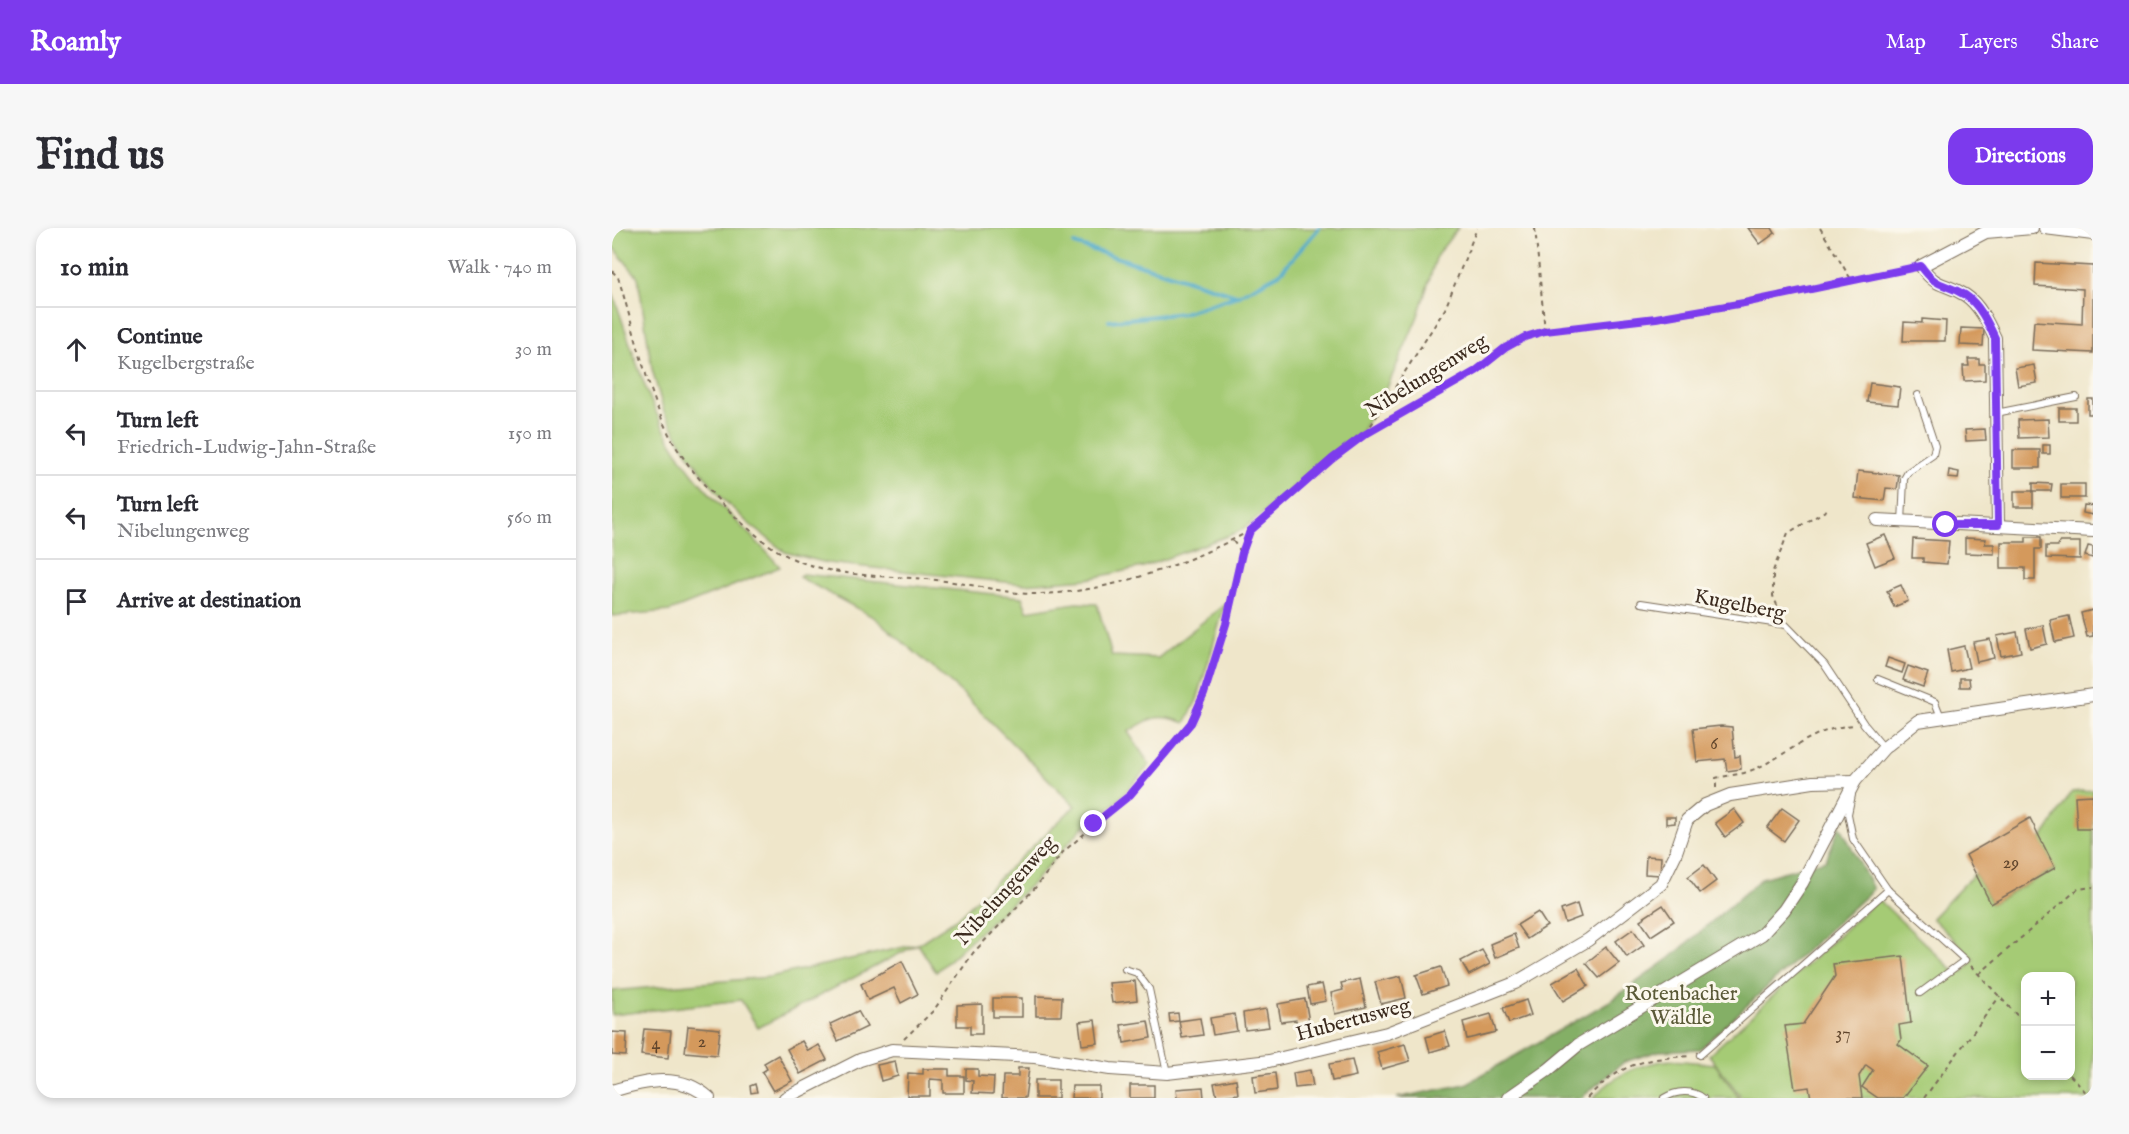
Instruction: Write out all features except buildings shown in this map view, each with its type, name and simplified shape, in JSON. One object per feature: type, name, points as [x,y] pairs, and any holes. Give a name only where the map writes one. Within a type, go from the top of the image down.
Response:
[{"type":"street","points":[[1998,525],[1995,338],[1984,316],[1965,295],[1931,281],[1921,266],[1986,232],[2032,228]]},
{"type":"street","points":[[2045,228],[2093,234]]},
{"type":"street","points":[[1877,520],[2093,531]]},
{"type":"street","points":[[1508,1098],[1548,1071],[1578,1045],[1762,934],[1784,910],[1802,883],[1855,781],[1884,748],[1918,721],[2093,695]]},
{"type":"street","name":"Hubertusweg","points":[[785,1098],[860,1060],[892,1050],[1035,1057],[1110,1069],[1167,1074],[1269,1061],[1387,1033],[1515,983],[1588,940],[1661,884],[1675,855],[1687,820],[1715,800],[1813,782],[1855,781]]},
{"type":"street","points":[[612,1091],[649,1080],[669,1080],[703,1092],[709,1098]]},
{"type":"lane","points":[[1902,523],[1904,479],[1908,472],[1933,455],[1935,446],[1918,395]]},
{"type":"lane","points":[[1996,413],[2076,397]]},
{"type":"lane","name":"Kugelberg","points":[[1641,603],[1786,625],[1824,664],[1864,724],[1884,748]]},
{"type":"lane","points":[[1878,679],[1935,702],[1941,717]]},
{"type":"lane","points":[[1855,781],[1848,814],[1853,839],[1888,890],[1965,960],[1920,993]]},
{"type":"lane","points":[[1700,1055],[1888,890]]},
{"type":"lane","points":[[1125,969],[1137,973],[1149,989],[1167,1074]]},
{"type":"lane","points":[[1664,1098],[1685,1092],[1697,1093],[1703,1098]]},
{"type":"path","points":[[1364,435],[1445,309],[1477,228]]},
{"type":"path","points":[[1535,228],[1545,331]]},
{"type":"path","points":[[1820,228],[1852,281]]},
{"type":"path","name":"Nibelungenweg","points":[[892,1050],[934,1010],[974,953],[1035,888],[1063,852],[1130,795],[1191,723],[1204,694],[1226,624],[1242,553],[1250,531],[1332,459],[1364,435],[1476,371],[1505,348],[1525,337],[1545,331],[1656,318],[1921,266]]},
{"type":"path","points":[[612,271],[618,277],[664,424],[682,454],[725,507],[782,555],[813,566],[850,572],[953,582],[1033,594],[1073,591],[1124,580],[1232,540],[1250,531]]},
{"type":"path","points":[[1786,625],[1773,596],[1773,572],[1788,533],[1827,510]]},
{"type":"path","points":[[1232,540],[1242,553]]},
{"type":"path","points":[[1715,800],[1716,778],[1745,772],[1812,735],[1838,726],[1864,724]]},
{"type":"path","points":[[1979,974],[2078,889],[2093,887]]},
{"type":"path","points":[[1965,960],[2021,1020]]},
{"type":"path","points":[[1924,1098],[2000,996]]},
{"type":"path","points":[[1587,1098],[1616,1073],[1636,1062],[1663,1057],[1700,1055]]},
{"type":"path","points":[[2075,1080],[2091,1098]]},
{"type":"green space","points":[[612,228],[1458,228],[1437,255],[1418,316],[1387,388],[1361,433],[1336,450],[1255,520],[1238,532],[1143,567],[1087,579],[1024,584],[827,563],[785,552],[748,523],[721,497],[687,452],[664,412],[652,369],[638,277],[612,246]]},
{"type":"green space","points":[[612,291],[645,386],[665,432],[703,486],[780,567],[670,611],[612,616]]},
{"type":"green space","points":[[802,574],[1022,597],[1027,611],[1076,603],[1097,604],[1112,656],[1158,658],[1225,604],[1197,700],[1185,723],[1161,717],[1149,720],[1128,732],[1150,765],[1115,803],[1081,829],[1033,883],[936,972],[918,944],[956,919],[1075,806],[962,693],[875,618],[799,577]]},
{"type":"green space","points":[[2093,790],[2093,1098],[1742,1098],[1709,1055],[1878,899],[1953,970],[1963,972],[1974,959],[1932,918],[1975,873],[1991,904],[2055,869],[2041,840],[2072,792]]},
{"type":"green space","name":"Rotenbacher Wäldle","points":[[1840,825],[1873,889],[1700,1049],[1659,1051],[1624,1062],[1581,1098],[1397,1098],[1466,1084],[1610,1001],[1670,958],[1762,878],[1826,860]]},
{"type":"green space","points":[[918,944],[758,1028],[741,1000],[612,1015],[612,991],[769,977]]},
{"type":"green space","points":[[1672,1060],[1715,1064],[1739,1098],[1593,1098],[1610,1082],[1629,1071],[1649,1064]]},
{"type":"waterway","points":[[1109,321],[1183,313],[1237,296],[1279,274],[1319,228]]},
{"type":"waterway","points":[[1074,244],[1236,295]]},
{"type":"route","points":[[1094,824],[1130,795],[1191,723],[1204,694],[1226,624],[1242,553],[1250,531],[1332,459],[1364,435],[1476,371],[1505,348],[1525,337],[1545,331],[1656,318],[1744,303],[1921,266],[1931,281],[1965,295],[1984,316],[1995,338],[1998,525],[1946,525]]}]
